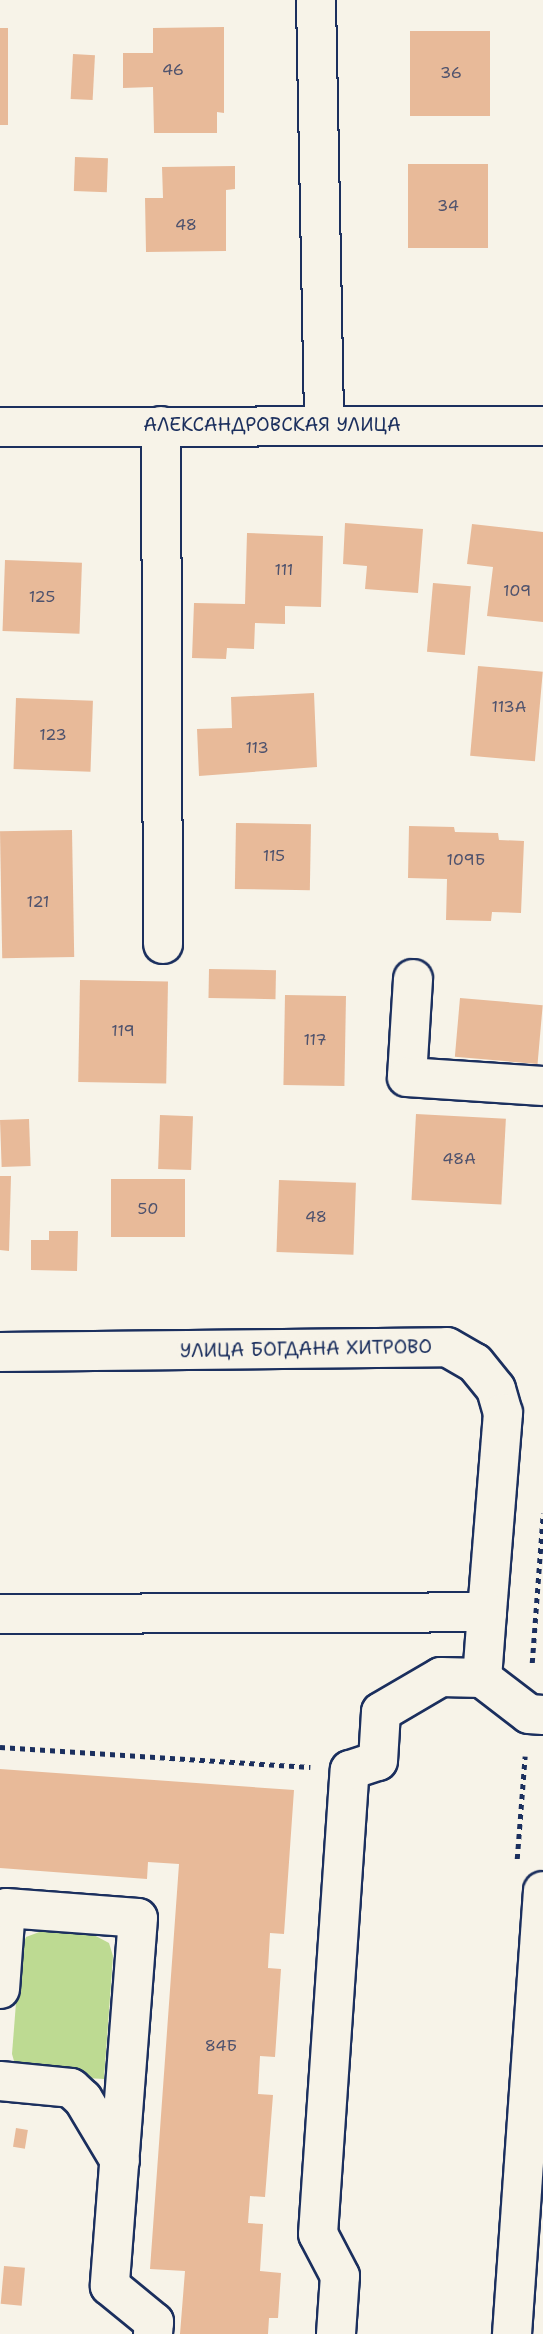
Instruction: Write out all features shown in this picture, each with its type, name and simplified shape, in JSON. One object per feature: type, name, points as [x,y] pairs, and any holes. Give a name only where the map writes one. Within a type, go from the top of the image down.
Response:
[{"type":"street","points":[[316,0],[324,424]]},
{"type":"street","name":"АЛЕКСАНДРОВСКАЯ УЛИЦА","points":[[0,427],[324,424],[543,426]]},
{"type":"street","points":[[161,426],[163,944]]},
{"type":"street","points":[[413,979],[407,1077],[543,1086]]},
{"type":"street","name":"УЛИЦА БОГДАНА ХИТРОВО","points":[[0,1352],[447,1348],[475,1363],[496,1389],[503,1413],[482,1678]]},
{"type":"street","points":[[0,1614],[487,1612]]},
{"type":"street","points":[[336,2334],[340,2276],[318,2234],[350,1770],[378,1761],[381,1712],[441,1677],[482,1678],[529,1714],[543,1715]]},
{"type":"street","points":[[512,2334],[543,1891]]},
{"type":"street","points":[[0,1989],[6,1908],[138,1918],[110,2286],[154,2322],[153,2334]]},
{"type":"street","points":[[0,2081],[71,2088],[83,2099],[120,2161]]},
{"type":"path","points":[[0,1747],[321,1768]]},
{"type":"green space","points":[[42,1931],[92,1934],[109,1943],[113,1956],[104,2079],[29,2075],[16,2068],[12,2054],[20,1952],[26,1937]]},
{"type":"building","points":[[224,27],[224,113],[217,112],[217,133],[154,133],[153,87],[123,88],[123,53],[153,53],[153,28]]},
{"type":"building","points":[[0,28],[8,28],[8,125],[0,125]]},
{"type":"building","points":[[410,31],[490,31],[490,116],[410,116]]},
{"type":"building","points":[[73,54],[95,55],[93,100],[71,99]]},
{"type":"building","points":[[75,157],[108,158],[107,192],[74,191]]},
{"type":"building","points":[[408,164],[488,164],[488,248],[408,248]]},
{"type":"building","points":[[235,166],[235,189],[226,190],[226,251],[146,252],[145,198],[163,198],[162,167]]},
{"type":"building","points":[[345,523],[423,529],[418,593],[365,589],[367,566],[343,564]]},
{"type":"building","points":[[472,524],[543,532],[543,622],[487,616],[493,567],[467,564]]},
{"type":"building","points":[[247,533],[323,536],[321,607],[285,606],[285,624],[255,623],[254,649],[227,648],[226,659],[192,658],[194,603],[245,604]]},
{"type":"building","points":[[5,560],[82,563],[79,634],[3,631]]},
{"type":"building","points":[[433,583],[471,586],[465,655],[427,652]]},
{"type":"building","points":[[478,666],[543,672],[535,761],[470,756]]},
{"type":"building","points":[[314,693],[317,767],[199,776],[197,729],[232,728],[231,697]]},
{"type":"building","points":[[16,698],[93,701],[90,772],[14,769]]},
{"type":"building","points":[[236,823],[311,824],[310,890],[235,889]]},
{"type":"building","points":[[409,826],[454,827],[455,832],[498,833],[499,840],[524,841],[521,913],[492,912],[491,921],[446,920],[447,879],[408,878]]},
{"type":"building","points":[[72,830],[74,957],[2,958],[0,831]]},
{"type":"building","points":[[209,969],[276,970],[275,999],[208,998]]},
{"type":"building","points":[[80,980],[168,982],[166,1084],[78,1082]]},
{"type":"building","points":[[285,995],[346,996],[344,1086],[283,1085]]},
{"type":"building","points":[[460,998],[543,1005],[538,1064],[455,1057]]},
{"type":"building","points":[[416,1114],[506,1119],[501,1205],[411,1200]]},
{"type":"building","points":[[160,1115],[193,1116],[191,1170],[158,1169]]},
{"type":"building","points":[[29,1119],[31,1166],[2,1167],[0,1120]]},
{"type":"building","points":[[0,1176],[11,1176],[9,1251],[0,1250]]},
{"type":"building","points":[[111,1179],[185,1179],[185,1237],[111,1237]]},
{"type":"building","points":[[279,1180],[356,1183],[353,1255],[276,1252]]},
{"type":"building","points":[[49,1231],[78,1231],[77,1271],[31,1270],[31,1240],[49,1240]]},
{"type":"building","points":[[0,1769],[294,1790],[284,1934],[270,1933],[268,1968],[281,1969],[275,2057],[260,2056],[258,2094],[273,2095],[265,2197],[250,2196],[248,2223],[263,2224],[260,2271],[281,2273],[278,2318],[269,2318],[268,2334],[180,2334],[185,2271],[150,2269],[179,1864],[148,1862],[147,1879],[0,1868]]},
{"type":"building","points":[[16,2128],[28,2130],[25,2149],[13,2147]]},
{"type":"building","points":[[4,2266],[25,2268],[22,2306],[1,2304]]}]
